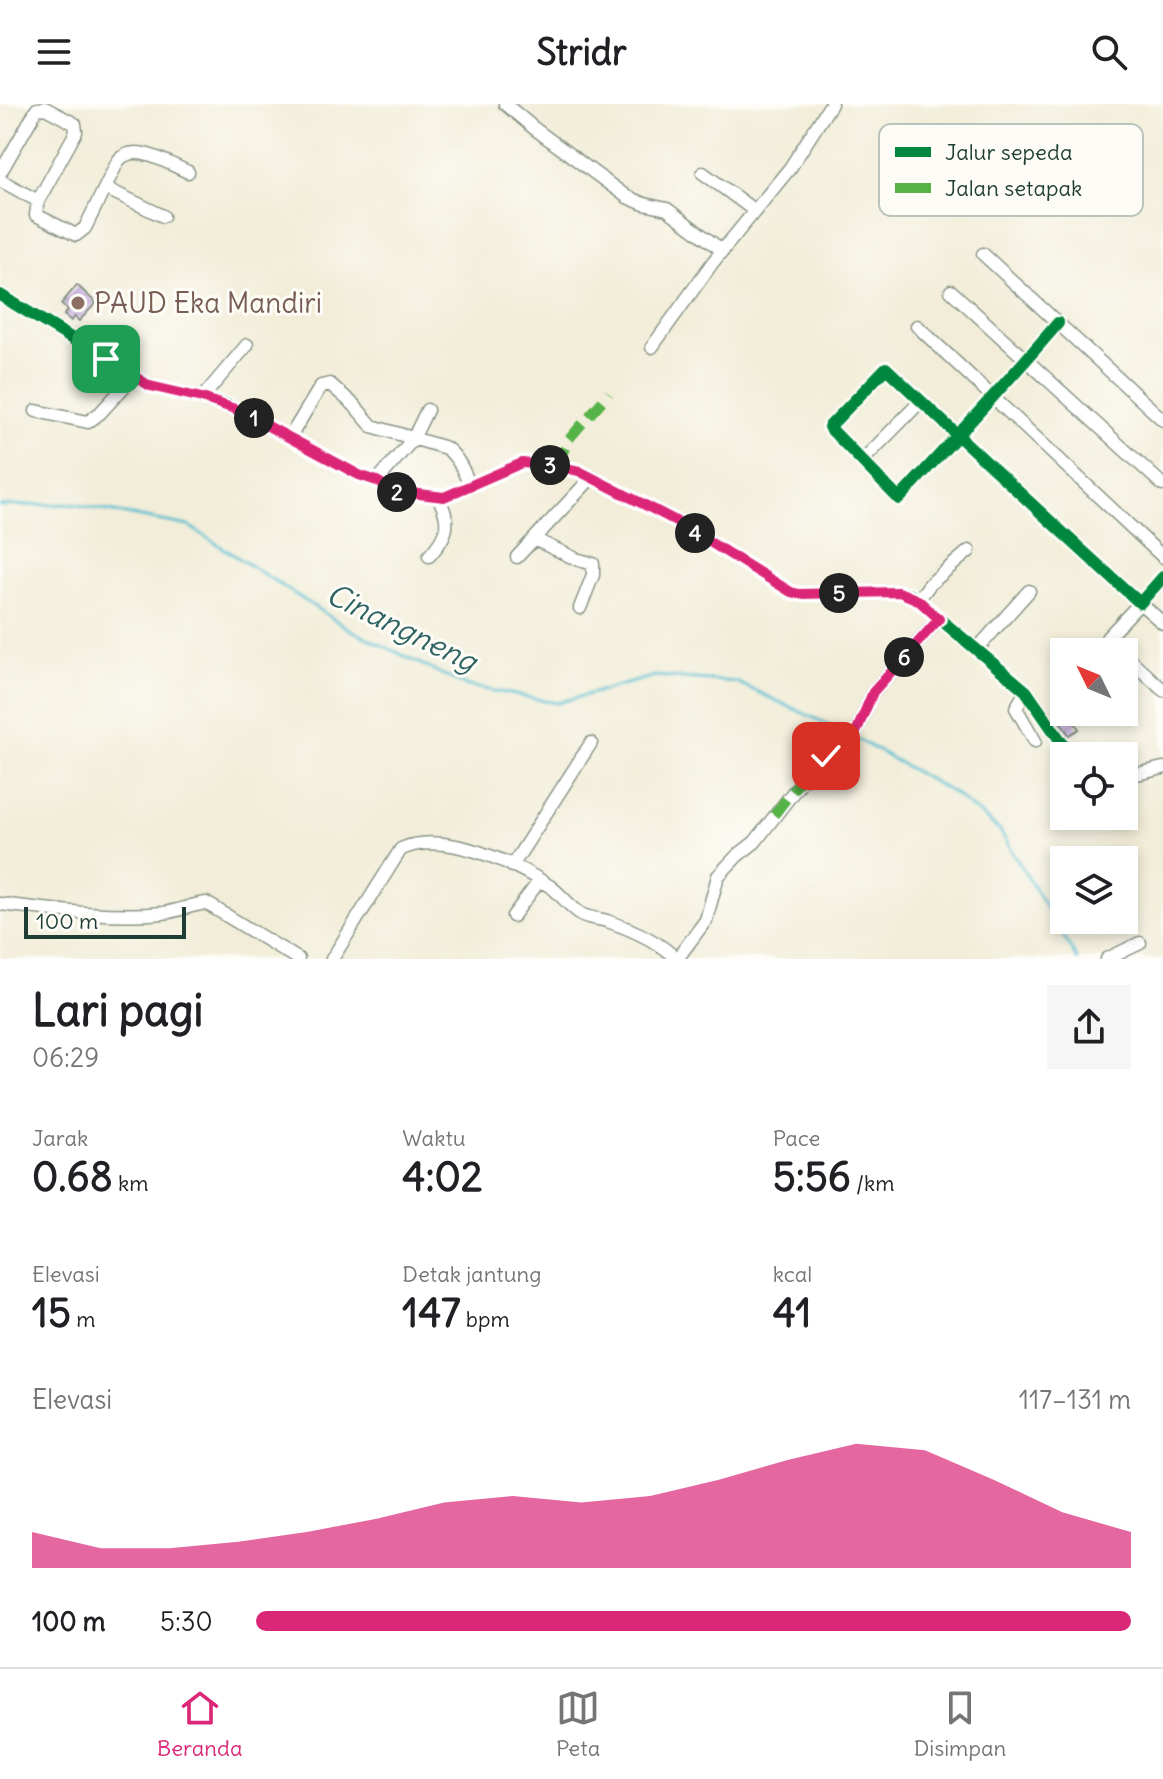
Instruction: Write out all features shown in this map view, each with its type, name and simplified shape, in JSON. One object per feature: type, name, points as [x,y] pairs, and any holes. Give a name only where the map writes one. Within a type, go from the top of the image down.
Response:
[{"type":"street","points":[[505,104],[627,197],[667,209],[723,251]]},
{"type":"street","points":[[652,347],[790,168],[831,104]]},
{"type":"street","points":[[0,173],[37,109],[45,108],[75,124],[76,132],[38,201],[36,215],[76,235],[85,228],[118,161],[130,152],[188,172]]},
{"type":"street","points":[[703,173],[755,211]]},
{"type":"street","points":[[0,180],[38,201]]},
{"type":"street","points":[[105,188],[163,216]]},
{"type":"street","points":[[983,254],[1163,420]]},
{"type":"street","points":[[951,291],[1163,485]]},
{"type":"street","points":[[0,295],[133,377],[163,391],[228,405],[394,491],[449,496],[522,463],[557,466],[593,476],[674,520],[784,590],[799,594],[902,592],[918,600],[1026,691],[1061,742]]},
{"type":"street","points":[[1058,323],[1025,361],[958,435],[899,499],[829,427],[886,368],[921,401],[958,435],[1140,603],[1163,623]]},
{"type":"street","points":[[917,326],[1163,557]]},
{"type":"street","points":[[202,398],[247,345]]},
{"type":"street","points":[[36,411],[88,422],[133,377]]},
{"type":"street","points":[[290,437],[321,386],[326,383],[345,396],[372,426],[452,452],[470,486]]},
{"type":"street","points":[[862,461],[921,401]]},
{"type":"street","points":[[377,481],[413,439],[427,410]]},
{"type":"street","points":[[517,557],[593,476]]},
{"type":"street","points":[[429,556],[441,542],[447,524],[445,509],[438,497]]},
{"type":"street","points":[[534,539],[565,555],[593,564],[595,568],[580,608]]},
{"type":"street","points":[[918,600],[930,584],[969,551]]},
{"type":"street","points":[[1107,638],[1163,577]]},
{"type":"street","points":[[977,649],[1029,591]]},
{"type":"street","points":[[332,959],[401,849],[418,844],[452,846],[512,866],[562,895],[581,914],[644,936],[676,959],[706,920],[718,876],[755,842],[808,773],[854,737],[873,692],[939,619]]},
{"type":"street","points":[[1138,667],[1163,690]]},
{"type":"street","points":[[1026,691],[1016,708],[1035,741]]},
{"type":"street","points":[[512,866],[591,743]]},
{"type":"street","points":[[1138,774],[1163,768]]},
{"type":"street","points":[[513,916],[540,880]]},
{"type":"street","points":[[0,904],[72,912],[160,913],[206,903],[298,959]]},
{"type":"street","points":[[1107,959],[1140,943]]},
{"type":"building","name":"PAUD Eka Mandiri","points":[[77,285],[96,303],[79,321],[75,317],[71,321],[64,315],[68,310],[61,304]]},
{"type":"building","points":[[1063,726],[1077,726],[1079,729],[1069,735]]},
{"type":"waterway","name":"Cinangneng","points":[[0,506],[72,504],[189,526],[349,629],[464,685],[557,703],[655,676],[736,682],[851,735]]},
{"type":"waterway","name":"Cinangneng","points":[[857,739],[955,794],[1000,831],[1077,959]]},
{"type":"marked path","points":[[557,466],[569,439],[609,393]]},
{"type":"marked path","points":[[774,815],[806,775],[846,742],[861,721]]},
{"type":"cycle path","points":[[0,295],[150,386],[228,405],[394,491],[444,497],[522,463],[557,466],[579,471],[674,520],[791,592],[899,592],[911,595],[1026,691],[1061,742]]},
{"type":"cycle path","points":[[1058,323],[999,390],[959,434],[939,455],[899,499],[829,427],[886,368],[949,427],[981,457],[1044,516],[1140,603],[1163,577]]},
{"type":"place","name":"PAUD Eka Mandiri","points":[[78,303]]},
{"type":"route","points":[[106,359],[133,377],[163,391],[228,405],[394,491],[444,497],[518,464],[557,466],[593,476],[633,497],[784,590],[799,594],[902,592],[911,595],[939,619],[873,692],[854,737],[826,756]]}]
